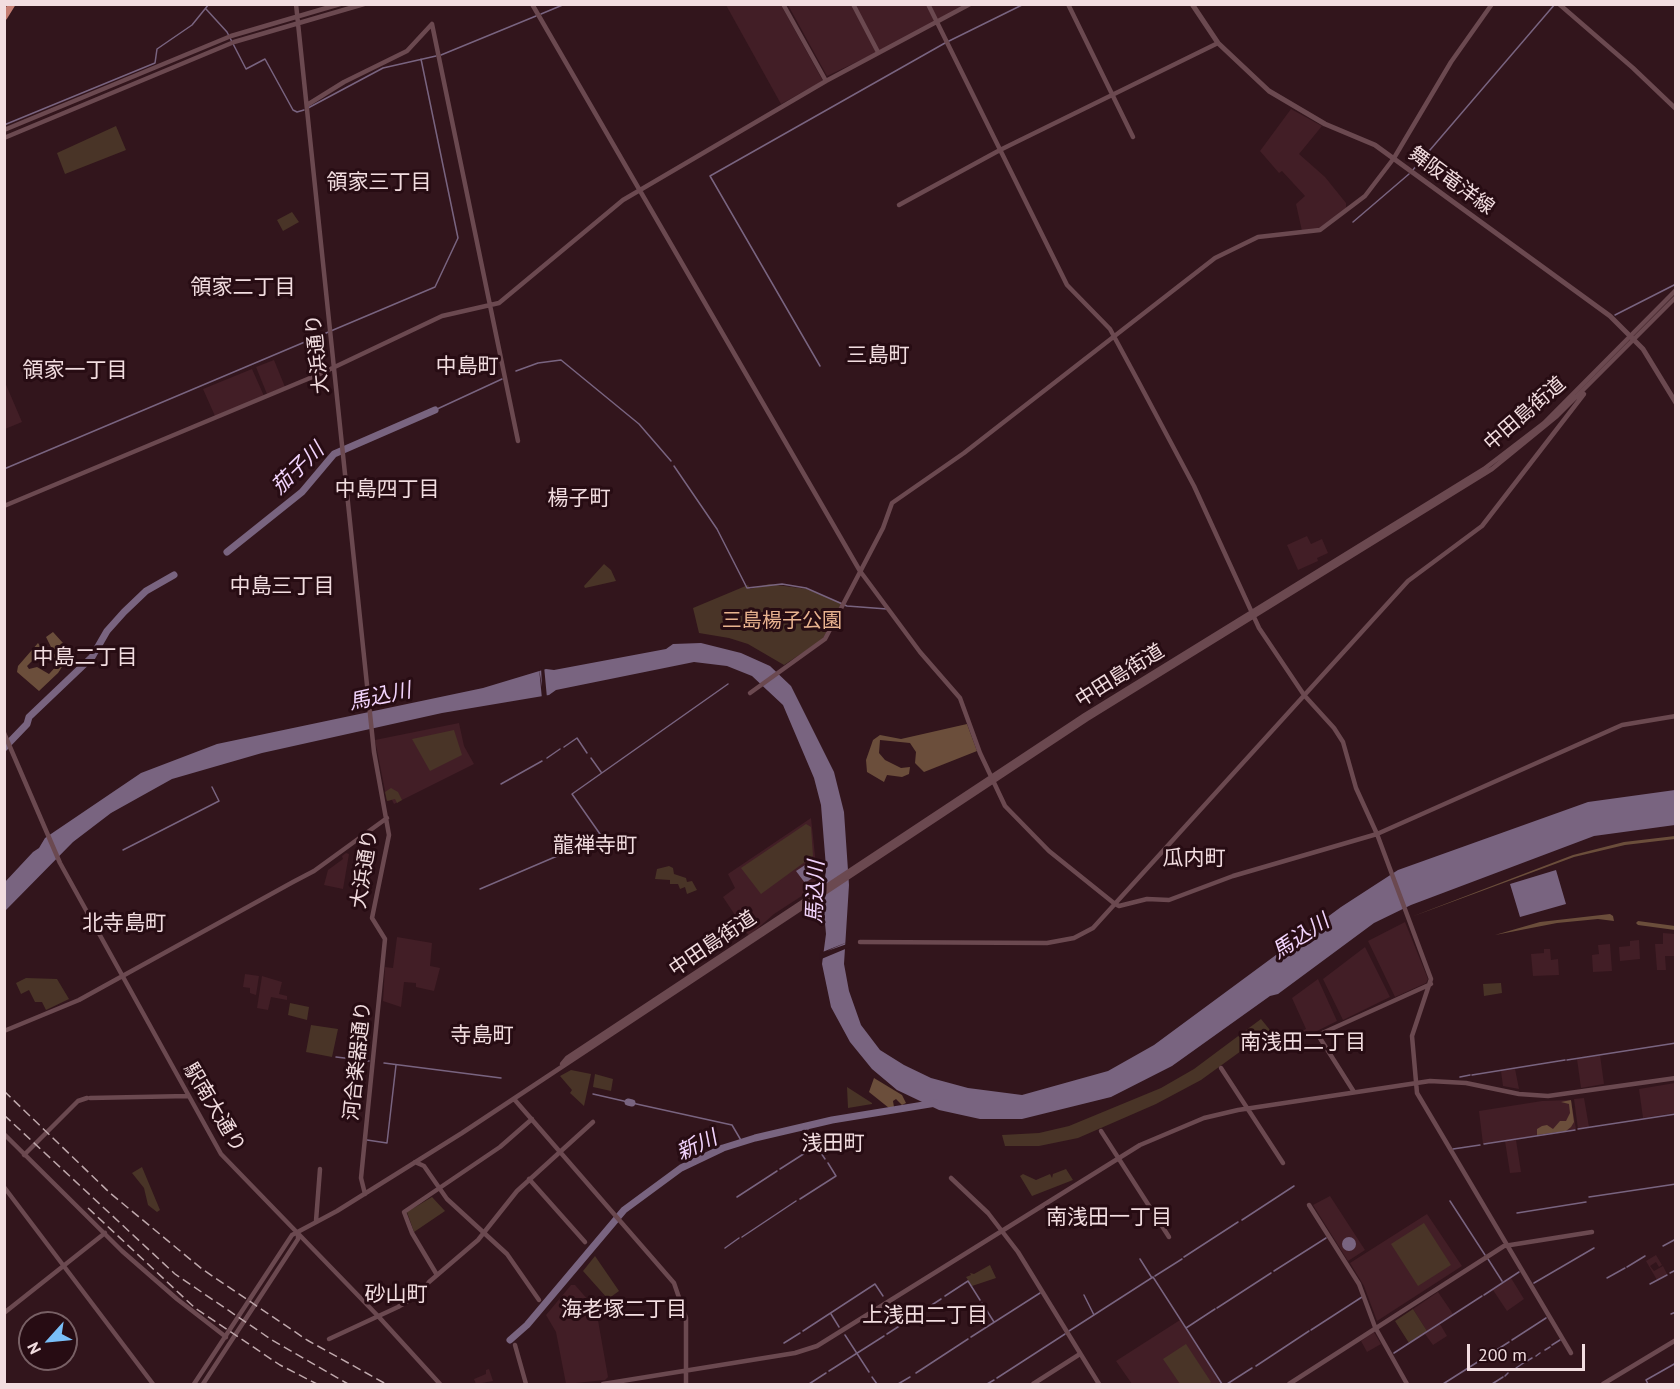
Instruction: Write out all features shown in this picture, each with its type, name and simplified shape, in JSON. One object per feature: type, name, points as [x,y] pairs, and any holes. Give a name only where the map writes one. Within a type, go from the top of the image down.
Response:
[{"type":"highway","points":[[4,17],[12,4]]},
{"type":"main road","name":"舞阪竜洋線","points":[[1192,4],[1218,43],[1255,79],[1292,106],[1324,124],[1375,145],[1610,316],[1632,338],[1676,403]]},
{"type":"street","name":"大浜通り","points":[[296,4],[368,701],[376,767],[389,838],[372,918],[382,932]]},
{"type":"street","points":[[4,130],[231,36],[340,4]]},
{"type":"street","points":[[4,138],[234,42],[299,25],[364,4]]},
{"type":"street","points":[[532,4],[860,572],[920,652],[960,698],[992,780],[1005,806],[1027,832],[1115,904],[1119,906],[1147,899],[1169,900],[1233,876],[1377,834],[1622,724],[1676,716]]},
{"type":"street","points":[[783,4],[826,81]]},
{"type":"street","points":[[853,4],[878,52]]},
{"type":"street","points":[[928,4],[1067,285],[1114,337],[1194,486],[1252,615],[1304,695],[1335,728],[1343,742],[1356,788],[1377,834],[1431,984],[1412,1032],[1414,1083],[1421,1101],[1571,1353]]},
{"type":"street","points":[[4,506],[334,368],[442,316],[499,303],[614,206],[639,190],[826,81],[970,4]]},
{"type":"street","points":[[1068,4],[1133,137]]},
{"type":"street","points":[[752,692],[825,639],[883,528],[892,503],[964,453],[1208,263],[1236,246],[1258,237],[1312,233],[1330,225],[1365,196],[1394,158],[1458,52],[1492,4]]},
{"type":"street","points":[[1559,4],[1634,68],[1676,109]]},
{"type":"street","points":[[307,105],[344,82],[407,51],[432,24],[518,441]]},
{"type":"street","points":[[899,206],[1000,150],[1218,43]]},
{"type":"street","name":"中田島街道","points":[[298,1234],[514,1099],[561,1066],[567,1058],[992,780],[1085,715],[1252,615],[1459,486],[1545,424],[1590,385],[1676,290]]},
{"type":"street","name":"中田島街道","points":[[1545,424],[1676,297]]},
{"type":"street","points":[[860,942],[1047,943],[1084,933],[1100,921],[1408,581],[1482,526],[1590,385]]},
{"type":"street","points":[[1545,424],[1554,431]]},
{"type":"street","name":"駅南大通り","points":[[4,733],[59,863],[223,1157],[378,1316],[440,1384]]},
{"type":"street","points":[[4,1031],[58,1010],[315,870],[387,818]]},
{"type":"street","name":"河合楽器通り","points":[[365,1194],[361,1178],[385,939],[382,932]]},
{"type":"street","points":[[1354,1092],[1318,1035],[1431,984]]},
{"type":"street","points":[[1221,1068],[1283,1163]]},
{"type":"street","points":[[603,1384],[795,1353],[817,1346],[1119,1158],[1179,1127],[1248,1109],[1414,1083],[1460,1082],[1519,1094],[1548,1096],[1676,1078]]},
{"type":"street","points":[[24,1155],[74,1105],[89,1098],[188,1096]]},
{"type":"street","points":[[514,1099],[667,1273],[680,1294],[686,1318],[686,1384]]},
{"type":"street","points":[[437,1275],[403,1215],[407,1209],[511,1139],[532,1119]]},
{"type":"street","points":[[329,1339],[415,1298],[484,1233],[511,1197],[529,1179],[593,1122]]},
{"type":"street","points":[[1101,1131],[1169,1237]]},
{"type":"street","points":[[4,1134],[164,1288],[226,1336]]},
{"type":"street","points":[[424,1166],[426,1155]]},
{"type":"street","points":[[415,1162],[424,1166],[438,1188],[510,1258],[539,1300]]},
{"type":"street","points":[[316,1221],[314,1213],[320,1169]]},
{"type":"street","points":[[951,1178],[979,1204],[1018,1252],[1099,1384]]},
{"type":"street","points":[[529,1179],[585,1242]]},
{"type":"street","points":[[4,1187],[153,1384]]},
{"type":"street","points":[[1309,1205],[1361,1287],[1376,1329],[1407,1384]]},
{"type":"street","points":[[1289,1384],[1508,1246],[1592,1232]]},
{"type":"street","points":[[4,1313],[105,1233]]},
{"type":"street","points":[[194,1384],[292,1235],[298,1234],[298,1239],[203,1384]]},
{"type":"street","points":[[1602,1384],[1676,1340]]},
{"type":"street","points":[[515,1345],[526,1384]]},
{"type":"street","points":[[1033,1384],[1080,1354]]},
{"type":"shaded area","points":[[726,5],[781,5],[823,81],[781,104]]},
{"type":"shaded area","points":[[788,5],[965,5],[884,49],[827,76]]},
{"type":"shaded area","points":[[1291,109],[1322,126],[1299,154],[1325,177],[1346,203],[1346,209],[1319,229],[1302,231],[1296,204],[1305,196],[1282,171],[1279,173],[1260,151]]},
{"type":"shaded area","points":[[274,360],[285,387],[267,394],[256,367]]},
{"type":"shaded area","points":[[252,369],[264,396],[215,416],[203,389]]},
{"type":"shaded area","points":[[4,380],[22,422],[5,429],[4,429]]},
{"type":"shaded area","points":[[1307,536],[1311,544],[1322,539],[1328,553],[1317,558],[1318,561],[1298,570],[1287,545]]},
{"type":"shaded area","points":[[53,632],[63,643],[49,653],[51,647],[46,637]]},
{"type":"shaded area","points":[[38,643],[39,654],[27,666],[29,669],[37,667],[49,674],[61,661],[51,656],[60,651],[62,654],[67,647],[72,652],[58,673],[39,691],[17,672],[18,666]]},
{"type":"shaded area","points":[[459,723],[464,746],[474,764],[394,804],[392,800],[387,801],[375,740]]},
{"type":"shaded area","points":[[967,724],[977,751],[924,772],[915,763],[916,752],[910,743],[880,740],[879,753],[885,760],[901,768],[910,767],[909,774],[902,777],[887,775],[884,782],[867,772],[866,760],[873,740],[880,735],[901,739]]},
{"type":"shaded area","points":[[811,818],[817,874],[814,888],[774,914],[749,936],[723,897],[735,888],[728,874]]},
{"type":"shaded area","points":[[1675,836],[1675,839],[1625,845],[1574,857],[1411,917],[1573,855],[1624,842]]},
{"type":"shaded area","points":[[349,854],[343,889],[324,885],[328,870],[343,859],[342,856]]},
{"type":"shaded area","points":[[1610,914],[1614,921],[1598,919],[1557,923],[1495,935],[1540,922]]},
{"type":"shaded area","points":[[1638,921],[1675,926],[1675,930],[1638,925],[1636,923]]},
{"type":"shaded area","points":[[1405,922],[1428,979],[1426,983],[1395,997],[1368,941]]},
{"type":"shaded area","points":[[1663,933],[1675,934],[1675,956],[1665,956],[1666,970],[1657,970],[1655,944],[1663,944]]},
{"type":"shaded area","points":[[397,937],[432,943],[430,966],[440,968],[434,991],[416,987],[416,983],[404,982],[401,1007],[383,1001],[385,967],[393,968]]},
{"type":"shaded area","points":[[1639,940],[1640,959],[1620,961],[1619,947],[1630,946],[1630,941]]},
{"type":"shaded area","points":[[1610,944],[1612,971],[1593,972],[1592,955],[1599,954],[1598,945]]},
{"type":"shaded area","points":[[1365,947],[1390,997],[1343,1020],[1323,979]]},
{"type":"shaded area","points":[[1544,949],[1550,949],[1551,960],[1558,959],[1559,975],[1533,976],[1531,954],[1544,953]]},
{"type":"shaded area","points":[[245,974],[259,976],[256,995],[250,993],[250,988],[243,987]]},
{"type":"shaded area","points":[[262,976],[282,982],[279,994],[287,996],[287,1000],[271,997],[268,1010],[257,1008]]},
{"type":"shaded area","points":[[1318,979],[1337,1021],[1301,1039],[1298,1033],[1306,1029],[1292,998]]},
{"type":"shaded area","points":[[1600,1055],[1604,1084],[1581,1088],[1577,1059]]},
{"type":"shaded area","points":[[1515,1069],[1519,1089],[1503,1086],[1501,1071]]},
{"type":"shaded area","points":[[874,1078],[902,1095],[906,1103],[902,1105],[896,1099],[893,1101],[894,1107],[889,1108],[869,1092]]},
{"type":"shaded area","points":[[1675,1083],[1675,1113],[1643,1118],[1639,1089]]},
{"type":"shaded area","points":[[1584,1098],[1589,1127],[1578,1129],[1574,1099]]},
{"type":"shaded area","points":[[1571,1100],[1576,1129],[1483,1144],[1479,1111],[1542,1101]]},
{"type":"shaded area","points":[[1571,1100],[1574,1122],[1571,1127],[1566,1131],[1537,1135],[1537,1129],[1542,1126],[1547,1125],[1553,1129],[1560,1121],[1566,1121],[1570,1113],[1569,1104],[1561,1102]]},
{"type":"shaded area","points":[[1516,1140],[1521,1172],[1510,1173],[1505,1141]]},
{"type":"shaded area","points":[[1330,1196],[1365,1250],[1348,1261],[1313,1205]]},
{"type":"shaded area","points":[[1427,1214],[1462,1266],[1377,1321],[1364,1286],[1350,1263]]},
{"type":"shaded area","points":[[1656,1255],[1662,1265],[1659,1267],[1656,1262],[1650,1266],[1654,1271],[1663,1266],[1667,1274],[1657,1280],[1646,1261]]},
{"type":"shaded area","points":[[1511,1278],[1524,1299],[1507,1311],[1493,1290]]},
{"type":"shaded area","points":[[571,1285],[575,1285],[596,1309],[608,1377],[605,1380],[566,1384],[556,1332],[546,1315]]},
{"type":"shaded area","points":[[1438,1292],[1453,1314],[1427,1331],[1413,1309]]},
{"type":"shaded area","points":[[1180,1320],[1221,1384],[1132,1384],[1116,1361]]},
{"type":"shaded area","points":[[1440,1324],[1447,1336],[1433,1345],[1425,1334]]},
{"type":"shaded area","points":[[1374,1332],[1381,1344],[1367,1352],[1361,1341]]},
{"type":"shaded area","points":[[489,1369],[493,1381],[476,1384],[474,1379],[486,1374],[486,1370]]},
{"type":"green space","points":[[116,126],[126,150],[65,174],[57,153]]},
{"type":"green space","points":[[292,212],[299,222],[283,231],[277,220]]},
{"type":"green space","points":[[604,564],[611,570],[616,581],[585,588],[584,586]]},
{"type":"green space","name":"三島楊子公園","points":[[769,584],[807,589],[842,603],[822,640],[784,665],[748,644],[699,633],[693,608],[748,585],[750,589]]},
{"type":"green space","points":[[454,730],[462,755],[430,771],[412,739]]},
{"type":"green space","points":[[391,788],[398,792],[402,800],[397,803],[395,799],[387,801],[385,792]]},
{"type":"green space","points":[[806,824],[811,827],[813,856],[761,894],[741,868]]},
{"type":"green space","points":[[669,866],[673,868],[674,874],[686,878],[687,882],[692,881],[697,890],[687,894],[685,887],[680,889],[678,884],[670,884],[670,880],[655,879],[657,869]]},
{"type":"green space","points":[[26,978],[57,979],[69,999],[46,1010],[42,1002],[35,1002],[29,990],[21,994],[16,983]]},
{"type":"green space","points":[[1501,983],[1502,993],[1484,996],[1483,984]]},
{"type":"green space","points":[[290,1003],[309,1007],[307,1020],[288,1015]]},
{"type":"green space","points":[[1261,1019],[1270,1030],[1201,1080],[1156,1104],[1078,1138],[1039,1146],[1005,1146],[1002,1135],[1039,1133],[1069,1126],[1161,1088],[1194,1069]]},
{"type":"green space","points":[[311,1025],[338,1029],[332,1057],[306,1052]]},
{"type":"green space","points":[[571,1070],[591,1074],[584,1106],[570,1093],[572,1090],[560,1076]]},
{"type":"green space","points":[[595,1074],[613,1079],[611,1091],[593,1087]]},
{"type":"green space","points":[[847,1087],[872,1103],[872,1104],[848,1108]]},
{"type":"green space","points":[[142,1167],[160,1210],[157,1212],[148,1205],[144,1188],[132,1173]]},
{"type":"green space","points":[[1066,1169],[1073,1180],[1032,1196],[1020,1176],[1023,1174],[1036,1180],[1050,1174],[1052,1178],[1053,1174]]},
{"type":"green space","points":[[432,1197],[445,1211],[414,1232],[407,1212]]},
{"type":"green space","points":[[1424,1223],[1451,1265],[1418,1286],[1391,1244]]},
{"type":"green space","points":[[595,1256],[619,1291],[608,1299],[583,1271]]},
{"type":"green space","points":[[990,1265],[996,1278],[972,1286],[966,1277]]},
{"type":"green space","points":[[1413,1309],[1427,1331],[1409,1343],[1395,1321]]},
{"type":"green space","points":[[1186,1344],[1211,1382],[1208,1384],[1180,1384],[1163,1359]]},
{"type":"water","name":"馬込川","points":[[701,643],[741,653],[770,666],[791,686],[834,772],[844,812],[849,885],[844,964],[849,991],[861,1025],[880,1050],[904,1065],[931,1078],[968,1088],[1022,1095],[1108,1071],[1154,1045],[1341,907],[1398,870],[1588,802],[1675,790],[1675,825],[1594,836],[1411,905],[1374,923],[1278,994],[1270,996],[1172,1066],[1111,1097],[1022,1119],[980,1119],[939,1110],[897,1090],[872,1069],[850,1042],[831,1007],[822,964],[826,934],[823,902],[826,867],[821,805],[814,778],[783,705],[752,676],[727,666],[694,662],[556,690],[549,695],[442,713],[262,753],[172,779],[111,813],[73,842],[5,911],[5,882],[39,848],[45,838],[141,773],[217,744],[483,688],[546,669],[554,670],[666,649],[673,644]]},
{"type":"water","points":[[805,865],[814,877],[805,883],[796,871]]},
{"type":"water","points":[[1556,870],[1566,904],[1520,917],[1510,884]]},
{"type":"water","points":[[1349,1237],[1354,1239],[1356,1244],[1354,1249],[1349,1251],[1344,1249],[1342,1244],[1344,1239]]},
{"type":"pier","points":[[544,666],[547,698],[542,699],[539,668],[542,687],[541,667]]},
{"type":"pier","points":[[850,941],[827,951],[850,943],[850,947],[819,960],[820,953]]},
{"type":"waterway","points":[[4,125],[155,63],[157,49],[192,25],[209,4]]},
{"type":"waterway","points":[[541,14],[565,4]]},
{"type":"waterway","points":[[820,366],[710,176],[945,43],[1024,4]]},
{"type":"waterway","points":[[1412,171],[1555,4]]},
{"type":"waterway","points":[[206,9],[227,32],[246,69],[265,59],[293,110],[297,112],[304,110]]},
{"type":"waterway","points":[[441,55],[536,16]]},
{"type":"waterway","points":[[308,108],[383,68],[436,56]]},
{"type":"waterway","points":[[4,469],[435,287],[458,238],[421,59]]},
{"type":"waterway","points":[[1353,222],[1409,174]]},
{"type":"waterway","points":[[1615,315],[1676,284]]},
{"type":"waterway","points":[[516,371],[538,363],[561,360],[639,424],[671,461]]},
{"type":"waterway","points":[[435,410],[502,379]]},
{"type":"waterway","name":"茄子川","points":[[227,552],[302,492],[334,454],[435,410]]},
{"type":"waterway","points":[[674,466],[717,529],[747,588],[782,584],[806,588],[847,606],[887,609]]},
{"type":"waterway","name":"茄子川","points":[[4,748],[27,724],[29,717],[92,657],[107,631],[124,612],[146,591],[174,575]]},
{"type":"waterway","points":[[480,889],[583,845],[600,834],[572,794],[728,684]]},
{"type":"waterway","points":[[564,747],[577,738],[587,753]]},
{"type":"waterway","points":[[547,758],[560,749]]},
{"type":"waterway","points":[[591,758],[601,772]]},
{"type":"waterway","points":[[501,784],[542,761]]},
{"type":"waterway","points":[[123,850],[219,801],[212,787]]},
{"type":"waterway","points":[[1567,1060],[1676,1043]]},
{"type":"waterway","points":[[336,1057],[369,1061]]},
{"type":"waterway","points":[[1472,1075],[1565,1060]]},
{"type":"waterway","points":[[384,1063],[501,1078]]},
{"type":"waterway","points":[[367,1140],[387,1143],[396,1065]]},
{"type":"waterway","points":[[1460,1077],[1470,1075]]},
{"type":"waterway","points":[[593,1094],[628,1102]]},
{"type":"waterway","points":[[628,1102],[632,1103]]},
{"type":"waterway","points":[[632,1103],[732,1125],[742,1142]]},
{"type":"waterway","name":"新川","points":[[510,1340],[527,1325],[624,1210],[681,1168],[723,1148],[755,1138],[832,1120],[936,1103]]},
{"type":"waterway","points":[[1578,1129],[1676,1114]]},
{"type":"waterway","points":[[1484,1144],[1575,1130]]},
{"type":"waterway","points":[[809,1135],[825,1159]]},
{"type":"waterway","points":[[1453,1149],[1480,1145]]},
{"type":"waterway","points":[[780,1169],[816,1146]]},
{"type":"waterway","points":[[800,1199],[836,1176],[828,1163]]},
{"type":"waterway","points":[[737,1197],[777,1171]]},
{"type":"waterway","points":[[1589,1197],[1676,1184]]},
{"type":"waterway","points":[[1242,1220],[1294,1186]]},
{"type":"waterway","points":[[742,1237],[796,1201]]},
{"type":"waterway","points":[[1450,1201],[1485,1255]]},
{"type":"waterway","points":[[1517,1213],[1586,1202]]},
{"type":"waterway","points":[[1184,1257],[1238,1222]]},
{"type":"waterway","points":[[725,1248],[739,1238]]},
{"type":"waterway","points":[[1274,1271],[1326,1238]]},
{"type":"waterway","points":[[1663,1246],[1676,1239]]},
{"type":"waterway","points":[[1534,1283],[1594,1248]]},
{"type":"waterway","points":[[1627,1267],[1645,1256]]},
{"type":"waterway","points":[[1140,1259],[1152,1278]]},
{"type":"waterway","points":[[1155,1276],[1182,1259]]},
{"type":"waterway","points":[[1488,1259],[1502,1281]]},
{"type":"waterway","points":[[1607,1278],[1625,1268]]},
{"type":"waterway","points":[[1670,1273],[1676,1270]]},
{"type":"waterway","points":[[1484,1295],[1519,1272]]},
{"type":"waterway","points":[[1217,1308],[1271,1273]]},
{"type":"waterway","points":[[1650,1284],[1667,1275]]},
{"type":"waterway","points":[[1069,1331],[1153,1277],[1222,1384]]},
{"type":"waterway","points":[[945,1296],[968,1281],[980,1300]]},
{"type":"waterway","points":[[803,1331],[875,1284],[883,1296]]},
{"type":"waterway","points":[[971,1337],[1040,1293]]},
{"type":"waterway","points":[[1084,1295],[1094,1315]]},
{"type":"waterway","points":[[1394,1353],[1482,1296]]},
{"type":"waterway","points":[[1311,1330],[1362,1297]]},
{"type":"waterway","points":[[887,1334],[941,1299]]},
{"type":"waterway","points":[[982,1303],[994,1322]]},
{"type":"waterway","points":[[890,1307],[901,1324]]},
{"type":"waterway","points":[[1186,1328],[1215,1309]]},
{"type":"waterway","points":[[1671,1314],[1676,1312]]},
{"type":"waterway","points":[[831,1314],[839,1327]]},
{"type":"waterway","points":[[1512,1340],[1546,1318]]},
{"type":"waterway","points":[[1256,1366],[1309,1331]]},
{"type":"waterway","points":[[784,1343],[800,1333]]},
{"type":"waterway","points":[[997,1378],[1065,1334]]},
{"type":"waterway","points":[[845,1335],[869,1372]]},
{"type":"waterway","points":[[829,1371],[884,1336]]},
{"type":"waterway","points":[[916,1373],[968,1339]]},
{"type":"waterway","points":[[1552,1345],[1560,1340]]},
{"type":"waterway","points":[[1443,1384],[1509,1342]]},
{"type":"waterway","points":[[1545,1350],[1550,1347]]},
{"type":"waterway","points":[[1536,1356],[1540,1353]]},
{"type":"waterway","points":[[1527,1361],[1532,1358]]},
{"type":"waterway","points":[[1516,1368],[1525,1362]]},
{"type":"waterway","points":[[1648,1384],[1646,1380],[1676,1363]]},
{"type":"waterway","points":[[1227,1384],[1252,1368]]},
{"type":"waterway","points":[[809,1384],[826,1373]]},
{"type":"waterway","points":[[1505,1376],[1508,1373]]},
{"type":"waterway","points":[[872,1377],[877,1384]]},
{"type":"waterway","points":[[898,1384],[910,1377]]},
{"type":"waterway","points":[[1492,1384],[1503,1377]]},
{"type":"waterway","points":[[987,1384],[994,1380]]},
{"type":"railway","points":[[4,1091],[110,1193],[202,1269],[307,1340],[386,1384]]},
{"type":"railway","points":[[4,1115],[175,1274],[272,1340],[348,1384]]},
{"type":"railway","points":[[88,1208],[195,1308],[280,1365],[317,1384]]},
{"type":"district","name":"領家三丁目","points":[[379,183]]},
{"type":"district","name":"領家二丁目","points":[[243,288]]},
{"type":"district","name":"三島町","points":[[878,356]]},
{"type":"district","name":"中島町","points":[[467,367]]},
{"type":"district","name":"領家一丁目","points":[[75,371]]},
{"type":"district","name":"中島四丁目","points":[[387,490]]},
{"type":"district","name":"楊子町","points":[[579,499]]},
{"type":"district","name":"中島三丁目","points":[[282,587]]},
{"type":"district","name":"中島二丁目","points":[[85,658]]},
{"type":"district","name":"龍禅寺町","points":[[595,846]]},
{"type":"district","name":"瓜内町","points":[[1194,859]]},
{"type":"district","name":"北寺島町","points":[[124,924]]},
{"type":"district","name":"寺島町","points":[[482,1036]]},
{"type":"district","name":"南浅田二丁目","points":[[1303,1043]]},
{"type":"district","name":"浅田町","points":[[833,1144]]},
{"type":"district","name":"南浅田一丁目","points":[[1109,1218]]},
{"type":"district","name":"砂山町","points":[[396,1295]]},
{"type":"district","name":"海老塚二丁目","points":[[624,1310]]},
{"type":"district","name":"上浅田二丁目","points":[[925,1316]]}]
